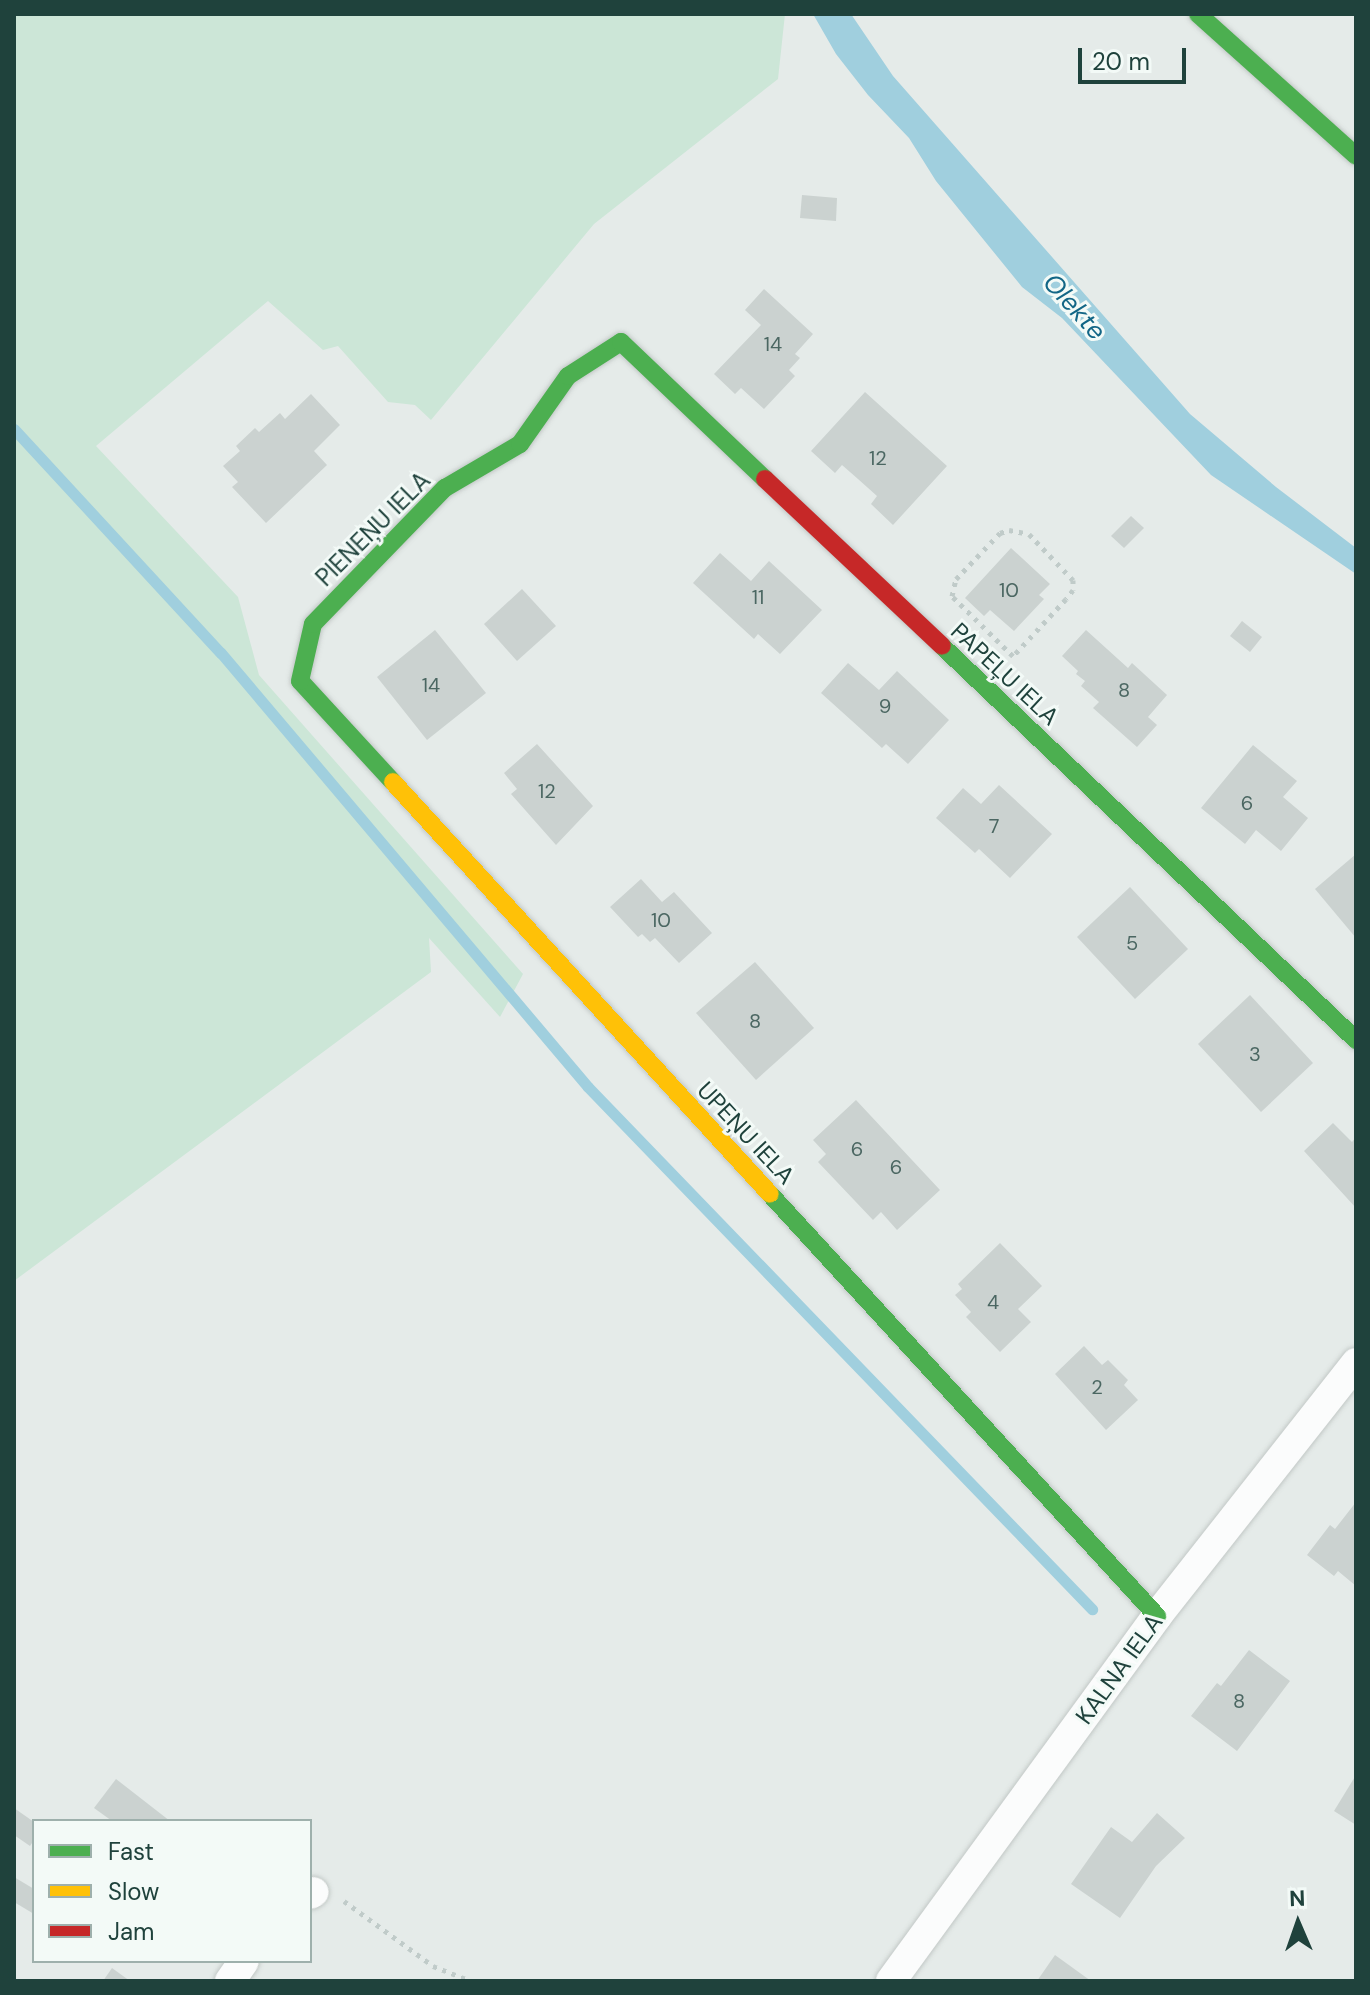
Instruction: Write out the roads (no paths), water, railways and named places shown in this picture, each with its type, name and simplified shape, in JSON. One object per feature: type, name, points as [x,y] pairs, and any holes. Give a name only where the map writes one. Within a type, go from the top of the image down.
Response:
[{"type":"street","points":[[1198,14],[1356,156]]},
{"type":"street","name":"PIENEŅU IELA","points":[[300,681],[313,624],[324,612],[445,488],[520,444],[568,376],[621,342]]},
{"type":"street","name":"PAPEĻU IELA","points":[[621,342],[1356,1040]]},
{"type":"street","name":"UPEŅU IELA","points":[[300,681],[1157,1616]]},
{"type":"street","name":"KALNA IELA","points":[[891,1981],[1157,1616],[1356,1363]]},
{"type":"street","points":[[230,1981],[243,1963]]},
{"type":"water","name":"Olekte","points":[[813,14],[851,14],[893,76],[1190,414],[1276,487],[1356,548],[1356,574],[1211,475],[1062,318],[1022,287],[936,181],[909,138],[868,95],[836,54]]},
{"type":"waterway","points":[[14,429],[221,653],[588,1087],[1092,1609]]}]
